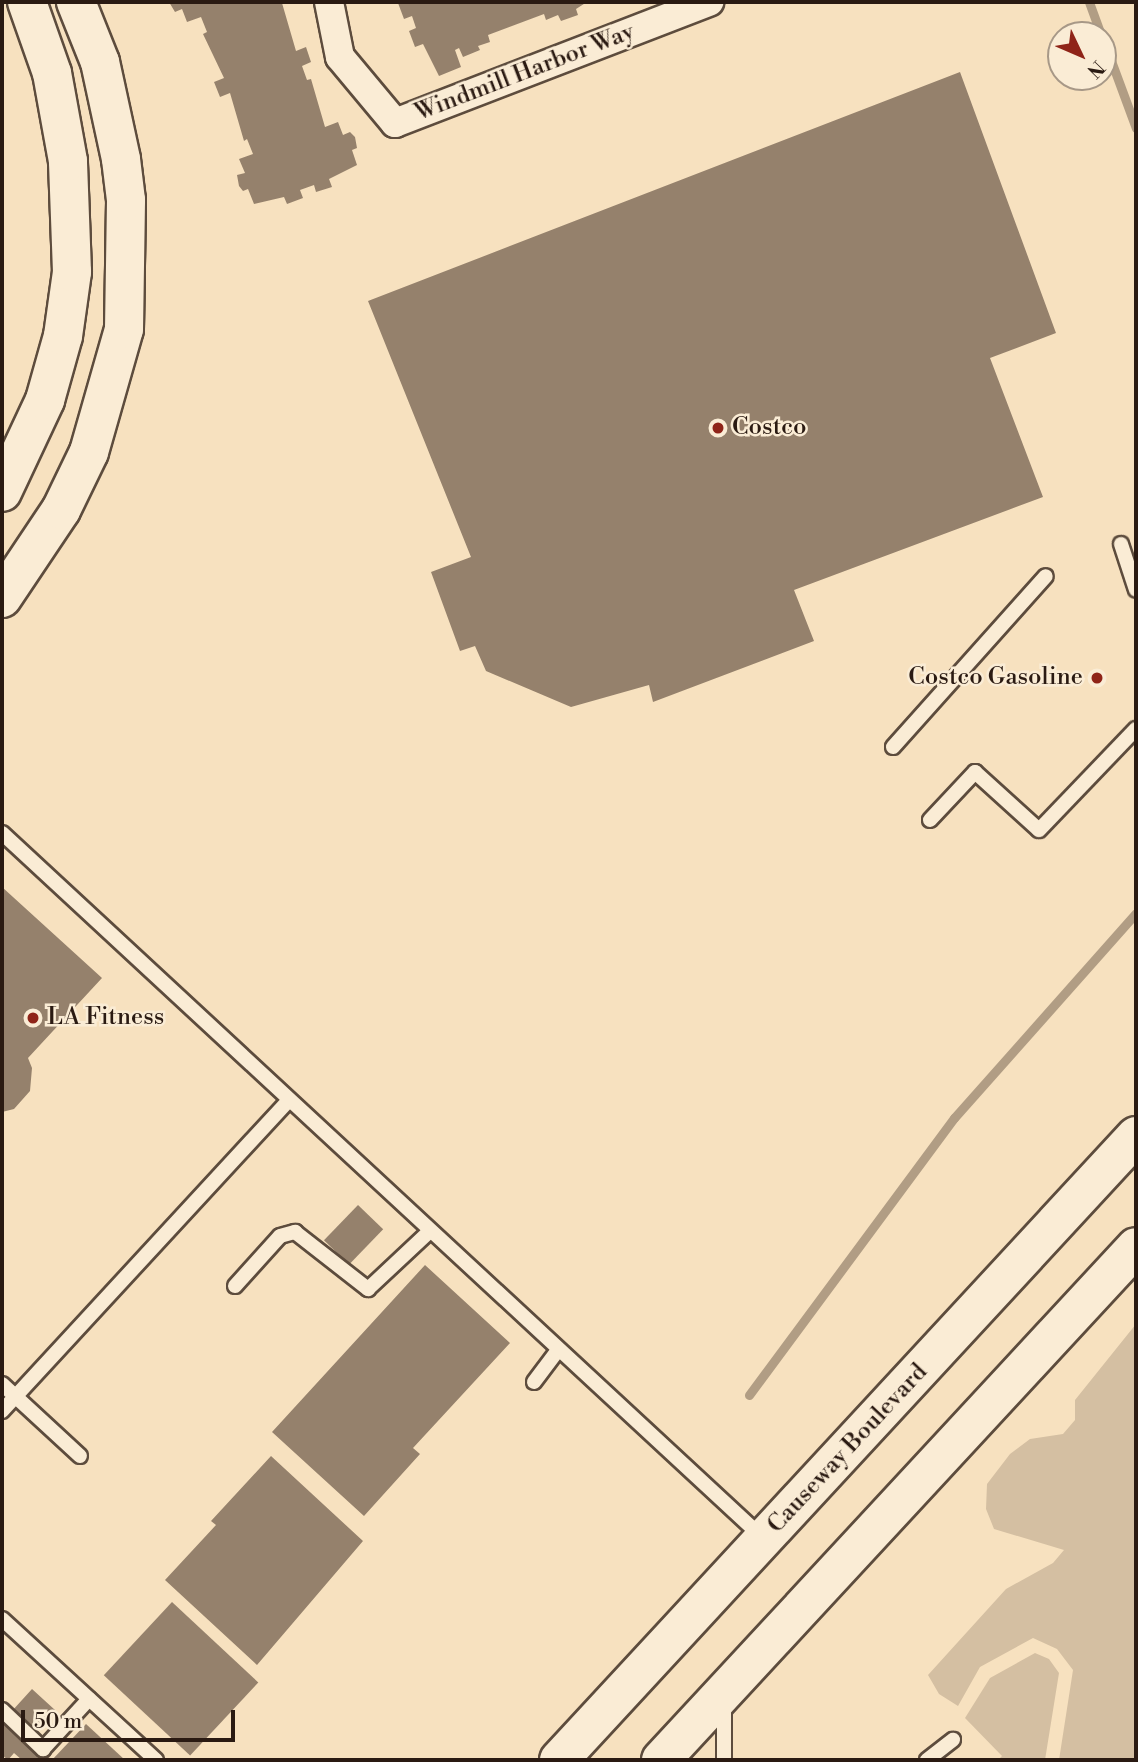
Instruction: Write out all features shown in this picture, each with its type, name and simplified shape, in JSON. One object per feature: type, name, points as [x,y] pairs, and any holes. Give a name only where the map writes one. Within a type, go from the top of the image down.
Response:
[{"type":"main road","points":[[2,492],[19,463],[45,400],[63,337],[72,272],[68,161],[52,73],[27,2]]},
{"type":"main road","points":[[2,598],[61,510],[89,452],[124,329],[126,200],[121,159],[100,62],[76,2]]},
{"type":"main road","name":"Causeway Boulevard","points":[[559,1760],[1136,1136]]},
{"type":"main road","points":[[661,1760],[1136,1247]]},
{"type":"street","name":"Windmill Harbor Way","points":[[329,2],[340,57],[395,123],[709,2]]},
{"type":"lane","points":[[1121,544],[1136,590]]},
{"type":"lane","points":[[893,747],[1046,576]]},
{"type":"lane","points":[[930,820],[975,772],[1039,830],[1136,729]]},
{"type":"lane","points":[[2,833],[764,1539]]},
{"type":"lane","points":[[2,1411],[289,1100]]},
{"type":"lane","points":[[235,1286],[280,1236],[295,1232],[368,1289],[430,1231]]},
{"type":"lane","points":[[534,1382],[558,1350]]},
{"type":"lane","points":[[2,1384],[80,1457]]},
{"type":"lane","points":[[2,1619],[156,1760]]},
{"type":"lane","points":[[724,1760],[725,1691]]},
{"type":"lane","points":[[2,1710],[43,1749],[89,1699]]},
{"type":"lane","points":[[927,1760],[953,1740]]},
{"type":"shaded area","points":[[1136,1324],[1136,1760],[1059,1760],[1073,1670],[1057,1649],[1033,1638],[980,1667],[958,1706],[939,1694],[928,1675],[1006,1589],[1053,1563],[1064,1550],[994,1529],[986,1509],[987,1484],[1010,1454],[1030,1439],[1063,1434],[1075,1420],[1075,1400]]},
{"type":"shaded area","points":[[1035,1653],[1049,1659],[1059,1673],[1045,1760],[998,1760],[1002,1756],[965,1718],[990,1678]]},
{"type":"building","points":[[169,2],[282,3],[296,51],[306,47],[311,62],[302,66],[307,80],[311,79],[325,127],[338,122],[343,135],[350,132],[355,137],[357,148],[352,150],[357,165],[329,179],[332,187],[316,192],[314,185],[300,190],[303,198],[287,204],[284,197],[254,204],[248,189],[243,191],[239,186],[237,175],[245,173],[239,159],[253,154],[247,139],[244,141],[230,93],[220,97],[214,82],[224,78],[203,34],[207,32],[201,17],[187,22],[182,9],[175,12]]},
{"type":"building","points":[[587,2],[576,9],[578,15],[561,21],[558,15],[546,20],[544,14],[488,35],[490,42],[478,46],[480,50],[463,57],[459,48],[455,50],[461,67],[439,76],[423,44],[415,47],[409,31],[416,28],[412,16],[404,19],[398,3]]},
{"type":"building","name":"Costco","points":[[960,72],[1056,333],[990,358],[1043,497],[794,590],[814,641],[653,702],[649,685],[571,707],[486,671],[475,646],[460,651],[431,572],[471,557],[368,301]]},
{"type":"building","name":"LA Fitness","points":[[2,887],[102,978],[28,1058],[32,1068],[30,1091],[14,1109],[2,1112]]},
{"type":"building","points":[[358,1205],[383,1229],[349,1265],[324,1240]]},
{"type":"building","points":[[425,1265],[510,1343],[413,1448],[420,1454],[364,1516],[272,1432]]},
{"type":"building","points":[[271,1456],[363,1541],[257,1665],[165,1580],[216,1525],[211,1521]]},
{"type":"building","points":[[172,1602],[258,1682],[190,1756],[104,1675]]},
{"type":"building","points":[[32,1689],[55,1710],[29,1739],[52,1760],[22,1760],[14,1753],[8,1760],[2,1755],[2,1722]]},
{"type":"building","points":[[86,1724],[125,1760],[52,1760]]},
{"type":"waterway","points":[[1089,2],[1096,21]]},
{"type":"waterway","points":[[1117,77],[1136,128]]},
{"type":"waterway","points":[[749,1395],[954,1118],[1136,913]]},
{"type":"place","name":"Costco","points":[[718,428]]},
{"type":"place","name":"Costco Gasoline","points":[[1097,678]]},
{"type":"place","name":"LA Fitness","points":[[33,1018]]}]
